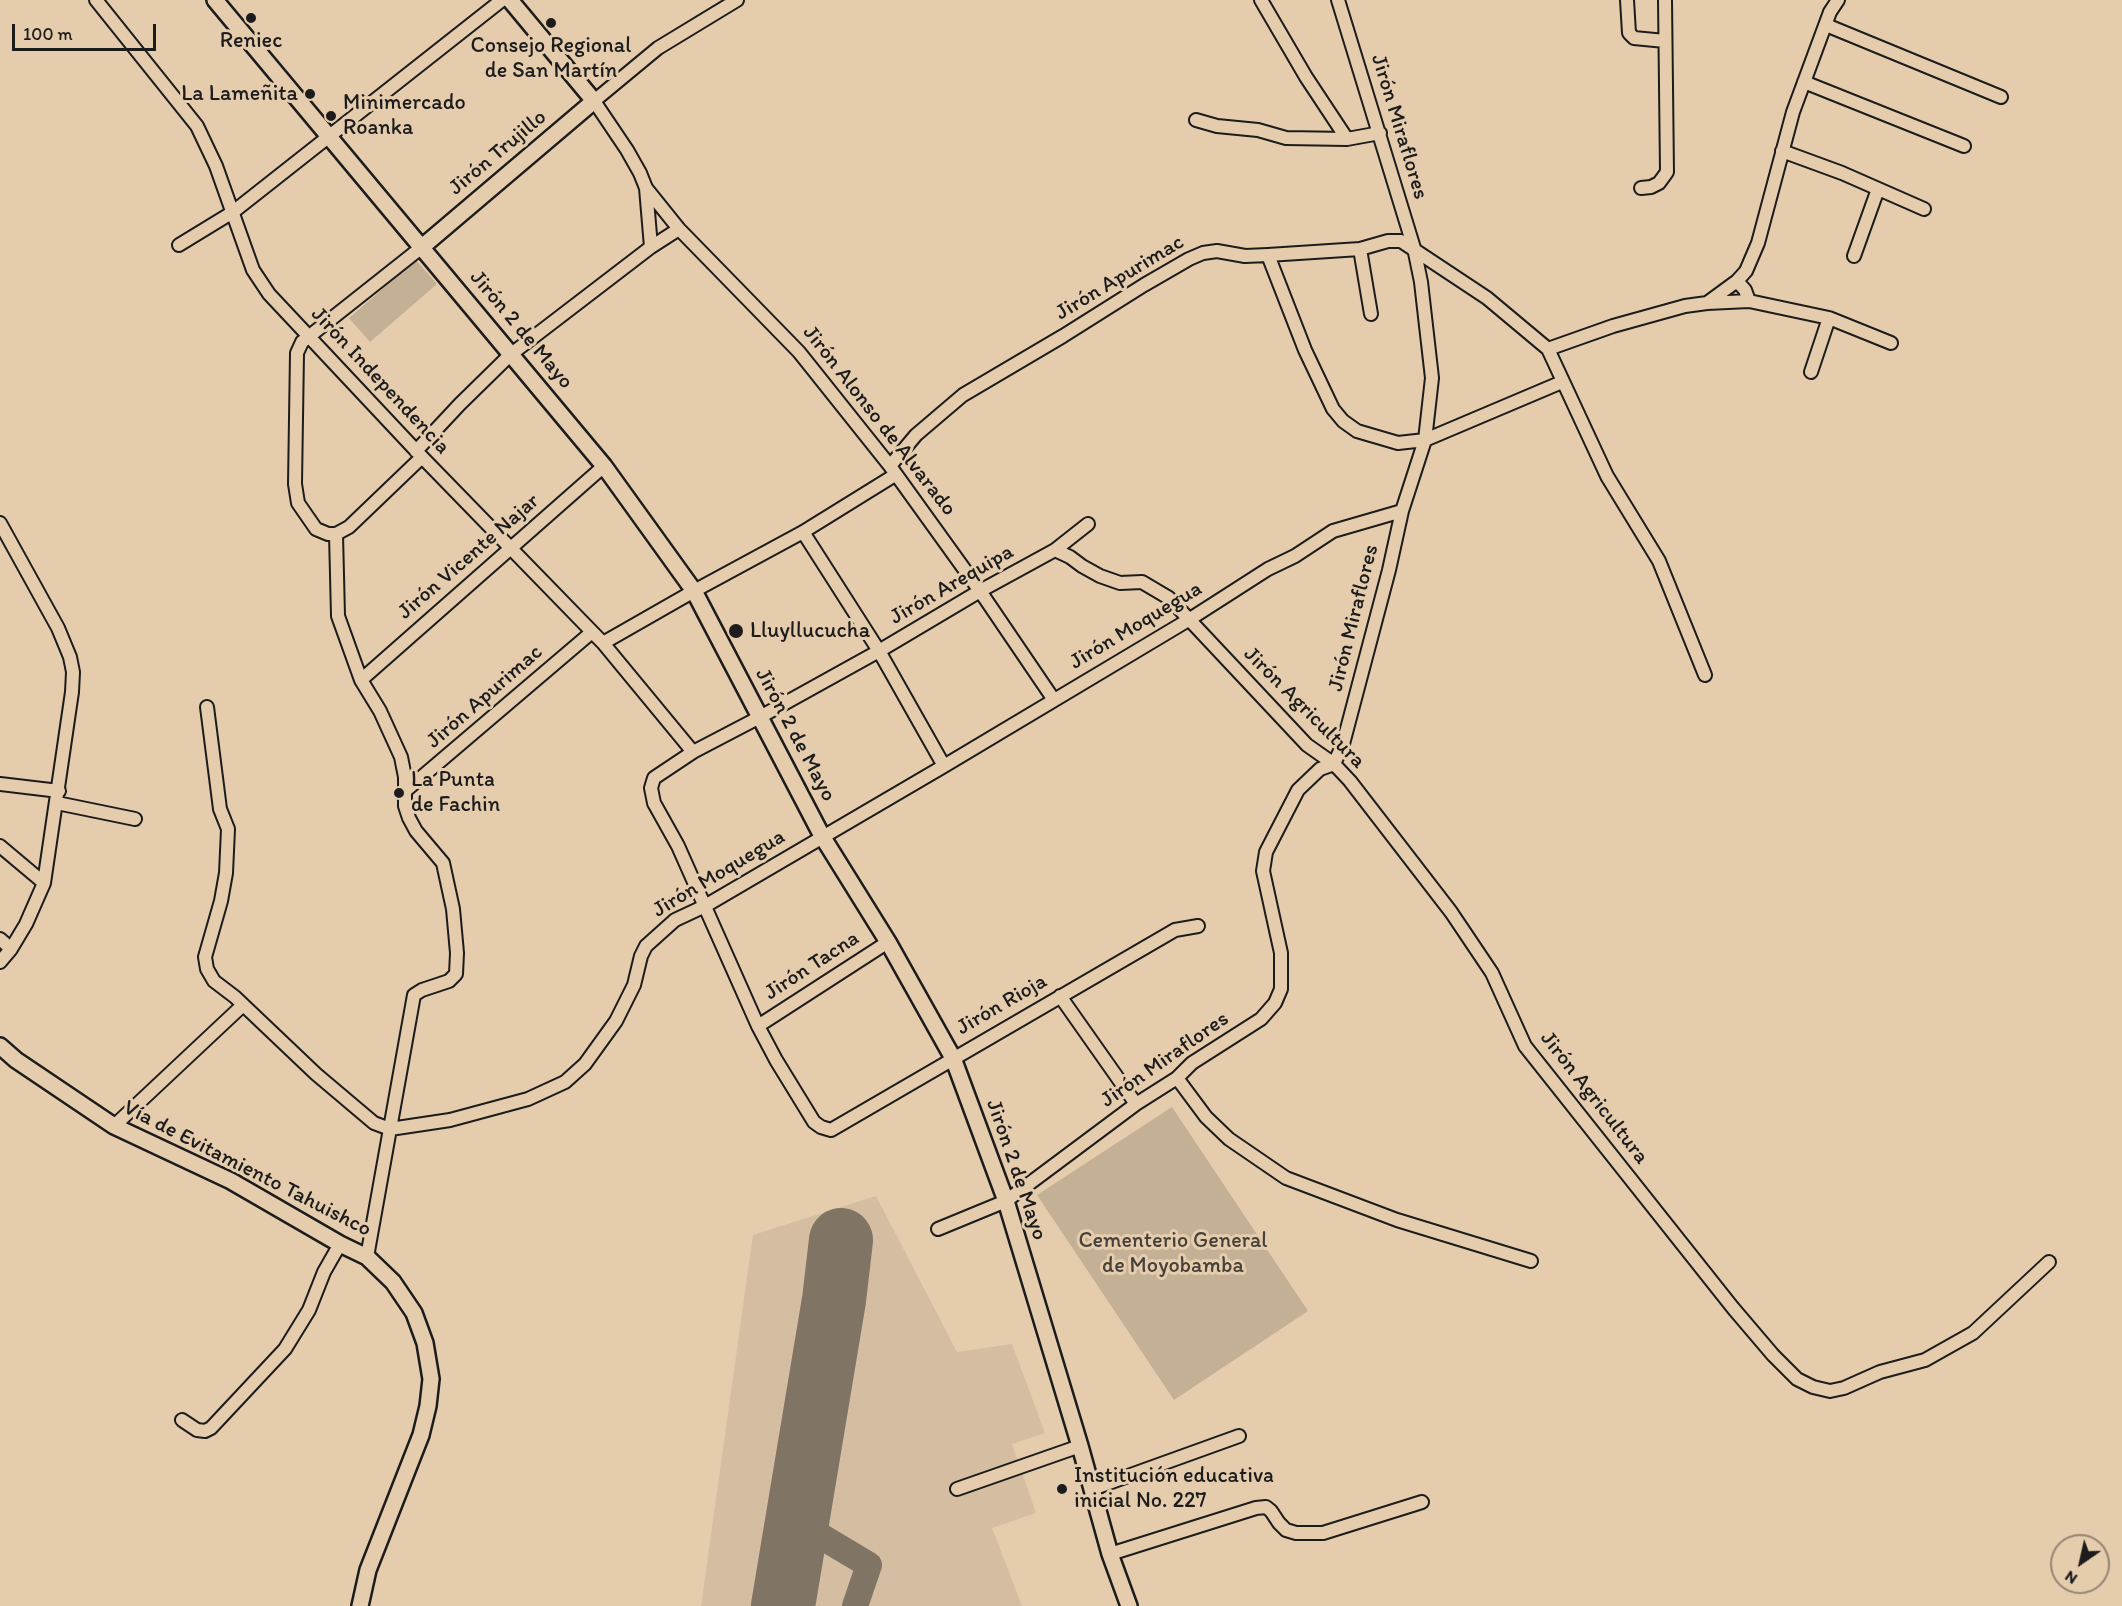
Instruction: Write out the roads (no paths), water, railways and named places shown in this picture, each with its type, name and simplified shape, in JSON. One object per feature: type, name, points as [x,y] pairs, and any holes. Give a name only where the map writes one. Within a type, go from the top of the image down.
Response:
[{"type":"main road","name":"Jirón 2 de Mayo","points":[[215,0],[604,466],[694,591],[822,836],[888,942],[953,1058],[1006,1201],[1110,1554],[1129,1606]]},
{"type":"main road","name":"Jirón Alonso de Alvarado","points":[[510,0],[594,101]]},
{"type":"main road","name":"Jirón Trujillo","points":[[422,247],[594,101]]},
{"type":"main road","name":"Vía de Evitamiento Tahuishco","points":[[0,1046],[16,1060],[114,1126],[231,1181],[340,1244],[367,1257],[393,1282],[414,1313],[426,1343],[431,1379],[428,1406],[421,1435],[368,1570],[360,1606]]},
{"type":"street","name":"Jirón Independencia","points":[[96,0],[197,126],[216,166],[253,270],[261,283],[419,454],[603,643],[693,752]]},
{"type":"street","points":[[179,245],[233,212],[502,0]]},
{"type":"street","name":"Jirón Trujillo","points":[[594,101],[658,48],[737,0]]},
{"type":"street","points":[[1261,0],[1306,77],[1347,139]]},
{"type":"street","name":"Jirón Miraflores","points":[[938,1229],[1006,1201],[1136,1104],[1177,1078],[1192,1063],[1261,1019],[1275,1003],[1281,988],[1281,953],[1263,871],[1266,852],[1298,790],[1320,769],[1334,764],[1343,744],[1389,570],[1402,511],[1425,440],[1432,378],[1423,293],[1414,248],[1338,0]]},
{"type":"street","points":[[1626,0],[1629,33],[1634,38],[1665,41]]},
{"type":"street","points":[[1641,188],[1659,183],[1667,172],[1665,0]]},
{"type":"street","points":[[1707,303],[1737,281],[1746,271],[1758,243],[1782,151],[1804,82],[1826,24],[1838,0]]},
{"type":"street","points":[[1826,24],[2001,97]]},
{"type":"street","points":[[1804,82],[1964,146]]},
{"type":"street","name":"Jirón Alonso de Alvarado","points":[[594,101],[627,150],[646,188],[679,229],[800,352],[892,471],[980,591],[1054,700]]},
{"type":"street","points":[[1196,120],[1217,126],[1258,130],[1286,138],[1347,139],[1380,133]]},
{"type":"street","points":[[1782,151],[1924,208]]},
{"type":"street","name":"Jirón Alonso de Alvarado","points":[[646,188],[651,248]]},
{"type":"street","points":[[1854,256],[1878,189]]},
{"type":"street","points":[[367,1257],[414,995],[449,981],[456,974],[457,953],[453,909],[443,863],[416,831],[405,806],[405,777],[401,757],[380,711],[361,680],[338,616],[336,534],[349,527],[419,454],[460,404],[510,355],[679,229]]},
{"type":"street","name":"Jirón Apurimac","points":[[603,643],[804,532],[892,471],[916,435],[963,395],[1189,259],[1203,253],[1217,251],[1245,256],[1360,249],[1388,241],[1401,241],[1414,248]]},
{"type":"street","name":"Jirón Trujillo","points":[[336,534],[328,534],[316,529],[298,503],[295,484],[297,353],[302,342],[422,247]]},
{"type":"street","points":[[1414,248],[1487,298],[1548,349],[1607,476],[1659,561],[1705,675]]},
{"type":"street","points":[[1360,249],[1371,314]]},
{"type":"street","points":[[1268,255],[1305,350],[1333,409],[1343,421],[1357,431],[1380,440],[1398,443],[1425,440],[1562,382]]},
{"type":"street","points":[[1737,281],[1745,290],[1749,301]]},
{"type":"street","points":[[1548,349],[1613,326],[1685,306],[1749,301],[1829,318],[1891,343]]},
{"type":"street","points":[[1811,372],[1829,318]]},
{"type":"street","name":"Jirón Vicente Najar","points":[[361,680],[604,466]]},
{"type":"street","name":"Jirón Moquegua","points":[[390,1130],[450,1120],[528,1099],[565,1082],[585,1064],[616,1021],[634,985],[641,956],[646,946],[675,920],[705,906],[944,766],[1190,619],[1268,568],[1295,556],[1333,531],[1402,511]]},
{"type":"street","points":[[0,523],[58,628],[70,657],[73,672],[58,797],[44,883],[26,924],[0,962]]},
{"type":"street","name":"Jirón Arequipa","points":[[705,906],[678,846],[654,802],[651,788],[654,778],[693,752],[879,651],[980,591],[1056,550],[1088,524]]},
{"type":"street","points":[[804,532],[879,651],[944,766]]},
{"type":"street","name":"Jirón Agricultura","points":[[1056,550],[1100,576],[1120,583],[1142,582],[1169,598],[1307,745],[1334,764],[1366,801],[1451,912],[1492,972],[1525,1046],[1733,1308],[1797,1379],[1813,1387],[1830,1391],[1844,1388],[1880,1372],[1925,1360],[1973,1333],[2049,1262]]},
{"type":"street","name":"Jirón Apurimac","points":[[404,792],[592,632]]},
{"type":"street","points":[[207,707],[220,809],[228,829],[221,901],[205,957],[207,969],[214,981],[243,1005],[316,1074],[363,1115],[390,1130]]},
{"type":"street","points":[[0,784],[58,797],[135,819]]},
{"type":"street","points":[[0,846],[44,883]]},
{"type":"street","points":[[705,906],[758,1026]]},
{"type":"street","name":"Jirón Rioja","points":[[758,1026],[814,1122],[831,1130],[1175,930],[1198,926]]},
{"type":"street","points":[[0,939],[11,949]]},
{"type":"street","name":"Jirón Tacna","points":[[758,1026],[888,942]]},
{"type":"street","points":[[1060,996],[1136,1104]]},
{"type":"street","points":[[114,1126],[243,1005]]},
{"type":"street","points":[[1177,1078],[1206,1117],[1229,1139],[1286,1178],[1397,1220],[1531,1261]]},
{"type":"street","points":[[182,1420],[197,1430],[205,1431],[211,1428],[285,1349],[309,1310],[324,1272],[340,1244]]},
{"type":"street","points":[[1092,1489],[1239,1436]]},
{"type":"street","points":[[957,1489],[1080,1446]]},
{"type":"street","points":[[1110,1554],[1256,1508],[1266,1507],[1271,1510],[1286,1530],[1296,1533],[1323,1533],[1422,1502]]},
{"type":"place","name":"Reniec","points":[[251,18]]},
{"type":"place","name":"Consejo Regional de San Martín","points":[[551,23]]},
{"type":"place","name":"La Lameñita","points":[[310,94]]},
{"type":"place","name":"Minimercado Roanka","points":[[331,116]]},
{"type":"place","name":"Lluyllucucha","points":[[736,631]]},
{"type":"place","name":"La Punta de Fachin","points":[[399,793]]},
{"type":"place","name":"Institución educativa inicial No. 227","points":[[1062,1489]]},
{"type":"park label","name":"Cementerio General de Moyobamba","points":[[1173,1254]]}]
